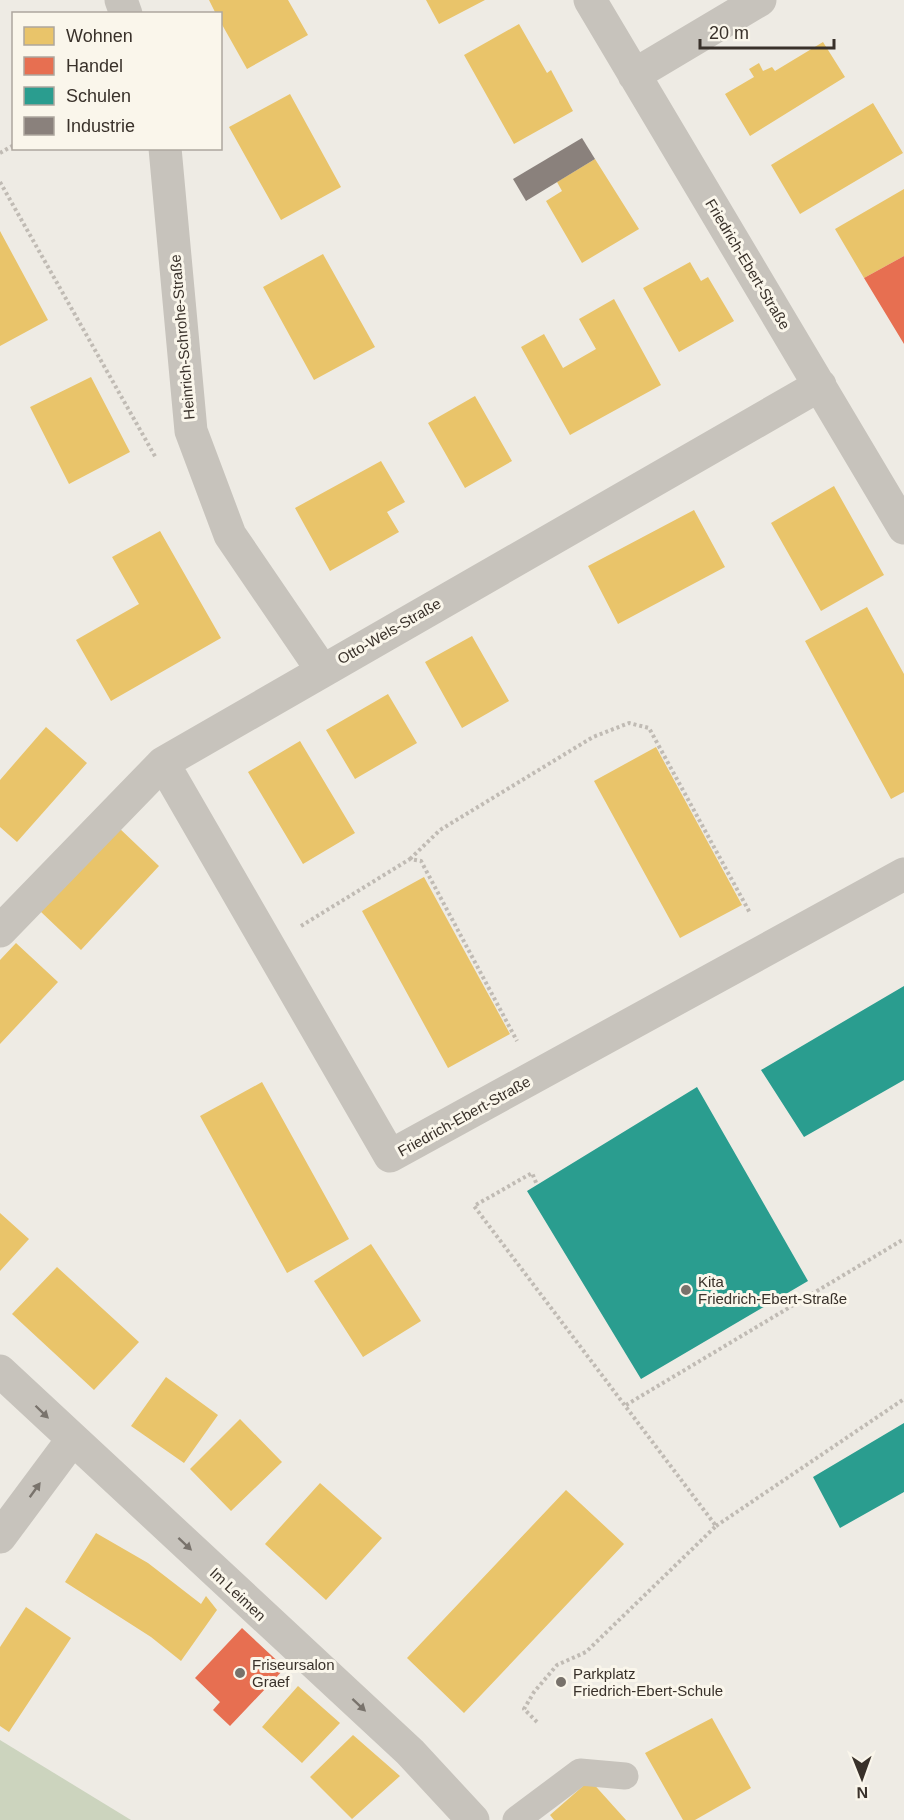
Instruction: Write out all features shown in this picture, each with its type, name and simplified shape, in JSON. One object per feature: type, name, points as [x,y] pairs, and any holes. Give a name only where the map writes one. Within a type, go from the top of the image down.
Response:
[{"type":"street","name":"Friedrich-Ebert-Straße","points":[[590,0],[904,528]]},
{"type":"street","points":[[634,75],[760,0]]},
{"type":"street","name":"Heinrich-Schrohe-Straße","points":[[165,150],[191,431],[230,535],[322,670]]},
{"type":"street","name":"Otto-Wels-Straße","points":[[0,931],[163,763],[820,385]]},
{"type":"street","name":"Friedrich-Ebert-Straße","points":[[163,763],[390,1156],[904,874]]},
{"type":"street","name":"Im Leimen","points":[[0,1371],[410,1752],[473,1820]]},
{"type":"street","points":[[0,1537],[72,1440]]},
{"type":"lane","points":[[516,1820],[580,1772],[625,1776]]},
{"type":"path","points":[[0,182],[159,464]]},
{"type":"path","points":[[269,946],[410,859],[440,830],[594,737],[629,723],[649,728],[769,948]]},
{"type":"path","points":[[410,859],[421,861],[536,1076]]},
{"type":"path","points":[[537,1185],[532,1173],[474,1206],[716,1526]]},
{"type":"path","points":[[626,1405],[904,1239]]},
{"type":"path","points":[[537,1722],[524,1709],[534,1692],[557,1665],[586,1652],[716,1526],[904,1399]]},
{"type":"green space","points":[[0,1740],[131,1820],[0,1820]]},
{"type":"building: Wohnen","points":[[209,0],[288,0],[308,35],[247,69],[222,25],[222,12],[215,12]]},
{"type":"building: Wohnen","points":[[426,0],[485,0],[439,24]]},
{"type":"building: Wohnen","points":[[519,24],[547,73],[551,70],[573,111],[514,144],[464,55]]},
{"type":"building: Wohnen","points":[[823,42],[845,77],[750,136],[725,94],[754,77],[749,69],[759,63],[763,71],[772,67],[775,71]]},
{"type":"building: Wohnen","points":[[290,94],[341,187],[281,220],[229,127]]},
{"type":"building: Wohnen","points":[[873,103],[903,153],[800,214],[771,165]]},
{"type":"building: Wohnen","points":[[595,159],[639,229],[582,263],[546,201],[562,191],[557,182]]},
{"type":"building: Wohnen","points":[[904,189],[904,256],[864,278],[835,229]]},
{"type":"building: Wohnen","points":[[0,231],[48,320],[0,346]]},
{"type":"building: Wohnen","points":[[323,254],[375,347],[314,380],[263,287]]},
{"type":"building: Wohnen","points":[[690,262],[701,281],[708,277],[734,321],[679,352],[643,288]]},
{"type":"building: Wohnen","points":[[614,299],[661,385],[570,435],[521,347],[544,334],[563,368],[596,349],[579,319]]},
{"type":"building: Wohnen","points":[[91,377],[130,452],[69,484],[30,407]]},
{"type":"building: Wohnen","points":[[475,396],[512,461],[465,488],[428,423]]},
{"type":"building: Wohnen","points":[[381,461],[405,502],[387,512],[399,532],[330,571],[295,508]]},
{"type":"building: Wohnen","points":[[834,486],[884,575],[821,611],[771,523]]},
{"type":"building: Wohnen","points":[[694,510],[725,567],[618,624],[588,566]]},
{"type":"building: Wohnen","points":[[160,531],[221,638],[111,701],[76,640],[139,604],[112,557]]},
{"type":"building: Wohnen","points":[[867,607],[904,674],[904,792],[891,799],[805,641]]},
{"type":"building: Wohnen","points":[[472,636],[509,701],[462,728],[425,662]]},
{"type":"building: Wohnen","points":[[388,694],[417,743],[355,779],[326,730]]},
{"type":"building: Wohnen","points":[[46,727],[87,763],[17,842],[0,827],[0,780]]},
{"type":"building: Wohnen","points":[[300,741],[355,833],[303,864],[248,772]]},
{"type":"building: Wohnen","points":[[656,747],[742,905],[680,938],[594,781]]},
{"type":"building: Wohnen","points":[[118,827],[159,866],[81,950],[40,911]]},
{"type":"building: Wohnen","points":[[424,877],[510,1034],[448,1068],[362,911]]},
{"type":"building: Wohnen","points":[[16,943],[58,982],[0,1044],[0,960]]},
{"type":"building: Wohnen","points":[[262,1082],[349,1239],[287,1273],[200,1116]]},
{"type":"building: Wohnen","points":[[0,1213],[29,1239],[0,1271]]},
{"type":"building: Wohnen","points":[[371,1244],[421,1321],[363,1357],[314,1281]]},
{"type":"building: Wohnen","points":[[57,1267],[139,1342],[94,1390],[12,1314]]},
{"type":"building: Wohnen","points":[[166,1377],[218,1415],[184,1463],[131,1426]]},
{"type":"building: Wohnen","points":[[240,1419],[282,1462],[231,1511],[190,1469]]},
{"type":"building: Wohnen","points":[[320,1483],[382,1538],[326,1600],[265,1544]]},
{"type":"building: Wohnen","points":[[566,1490],[624,1544],[464,1713],[407,1658]]},
{"type":"building: Wohnen","points":[[96,1533],[148,1563],[201,1604],[206,1596],[217,1610],[181,1661],[151,1637],[65,1582]]},
{"type":"building: Wohnen","points":[[26,1607],[71,1638],[9,1732],[0,1726],[0,1647]]},
{"type":"building: Wohnen","points":[[298,1686],[340,1723],[302,1763],[262,1727]]},
{"type":"building: Wohnen","points":[[712,1718],[751,1788],[695,1820],[683,1820],[645,1753]]},
{"type":"building: Wohnen","points":[[353,1735],[400,1776],[352,1819],[310,1777]]},
{"type":"building: Wohnen","points":[[590,1780],[626,1820],[554,1820],[550,1815]]},
{"type":"building: Handel","points":[[904,256],[904,344],[864,278]]},
{"type":"building: Handel","name":"Friseursalon Graef","points":[[242,1628],[285,1668],[230,1726],[213,1710],[220,1702],[195,1678]]},
{"type":"building: Schulen","points":[[904,986],[904,1080],[804,1137],[761,1070]]},
{"type":"building: Schulen","points":[[697,1087],[808,1281],[641,1379],[527,1191]]},
{"type":"building: Schulen","points":[[904,1423],[904,1492],[840,1528],[813,1477]]},
{"type":"building: Industrie","points":[[582,138],[595,159],[526,201],[513,179]]},
{"type":"place","name":"Kita Friedrich-Ebert-Straße","points":[[686,1290]]},
{"type":"place","name":"Friseursalon Graef","points":[[240,1673]]},
{"type":"place","name":"Parkplatz Friedrich-Ebert-Schule","points":[[561,1682]]}]
